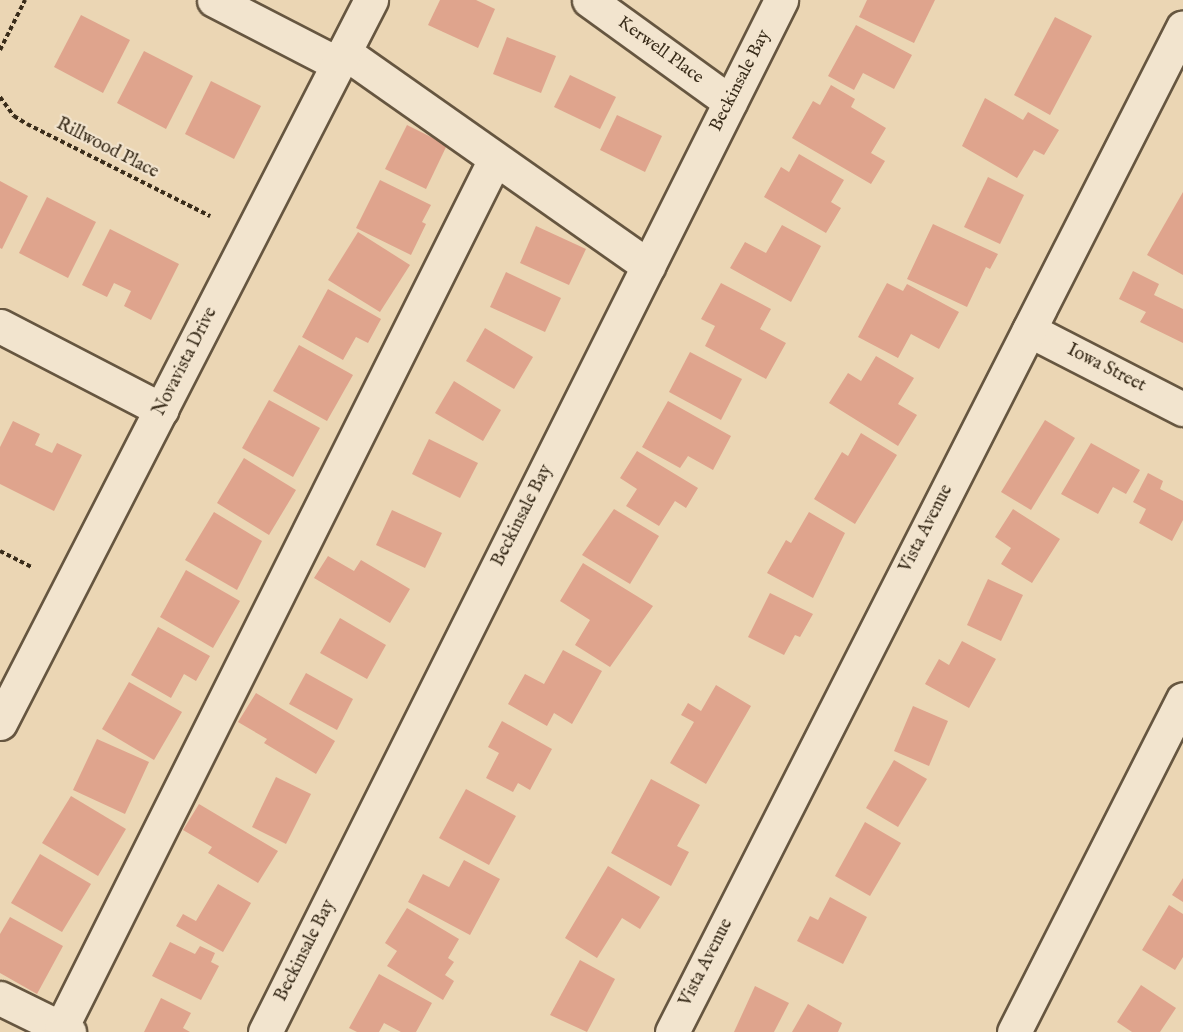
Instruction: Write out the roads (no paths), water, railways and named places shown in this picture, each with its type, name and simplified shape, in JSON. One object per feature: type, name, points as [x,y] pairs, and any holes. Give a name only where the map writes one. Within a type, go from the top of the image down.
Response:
[{"type":"street","points":[[214,0],[341,58],[495,159],[648,266]]},
{"type":"street","name":"Novavista Drive","points":[[0,723],[371,0]]},
{"type":"street","name":"Kerwell Place","points":[[589,0],[730,102]]},
{"type":"street","name":"Beckinsale Bay","points":[[265,1032],[781,0]]},
{"type":"street","name":"Vista Avenue","points":[[672,1032],[1183,27]]},
{"type":"street","points":[[0,998],[65,1030],[495,159]]},
{"type":"street","points":[[0,326],[162,410]]},
{"type":"street","name":"Iowa Street","points":[[1029,330],[1183,409]]},
{"type":"street","points":[[1014,1032],[1183,699]]}]
